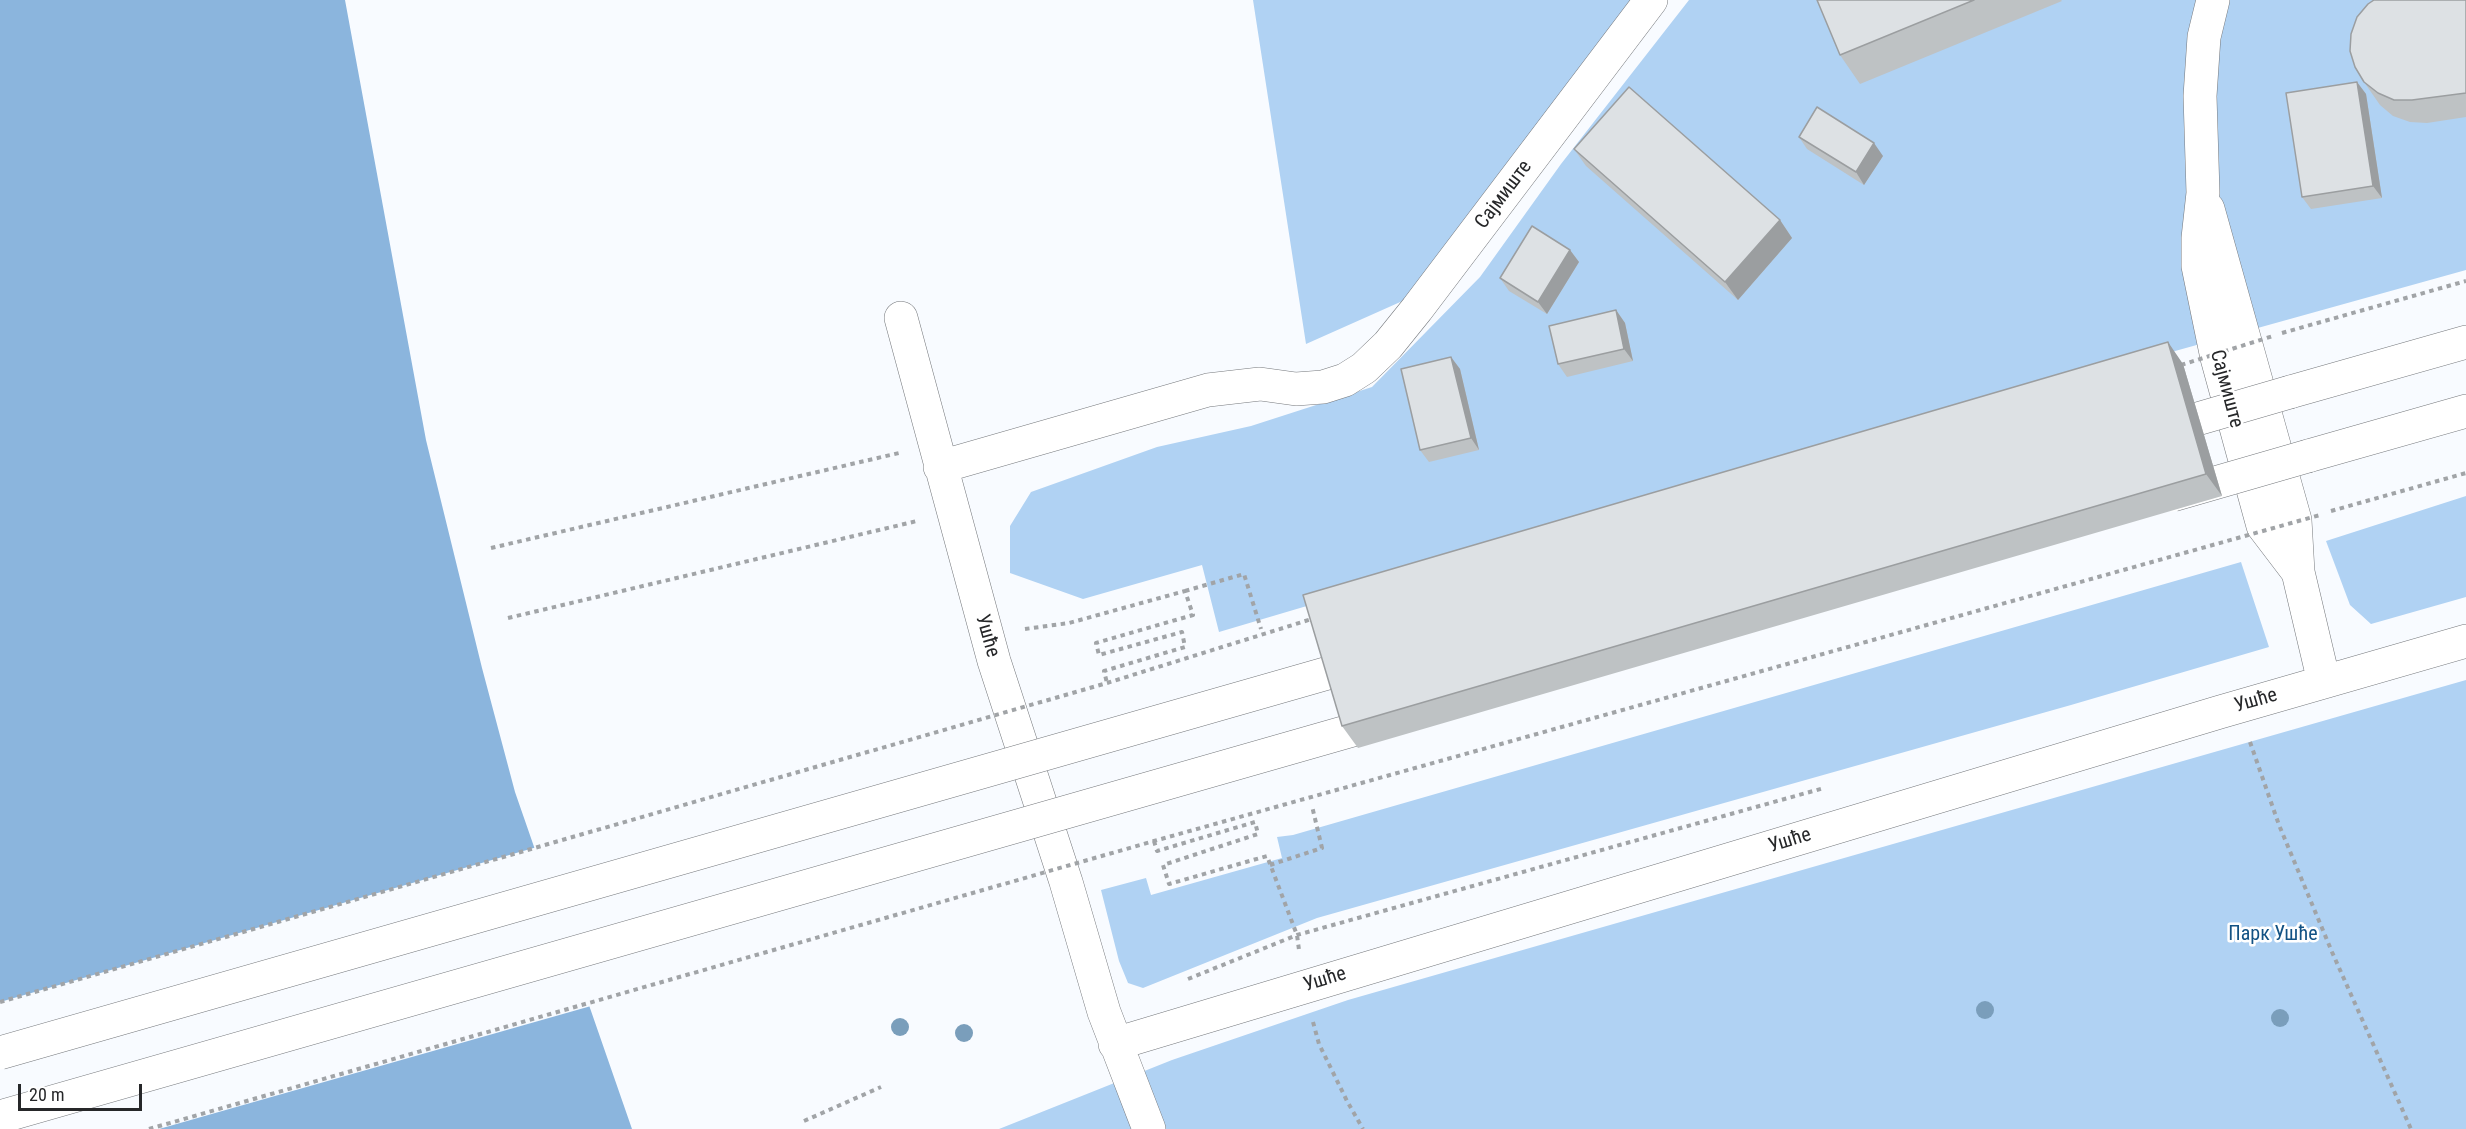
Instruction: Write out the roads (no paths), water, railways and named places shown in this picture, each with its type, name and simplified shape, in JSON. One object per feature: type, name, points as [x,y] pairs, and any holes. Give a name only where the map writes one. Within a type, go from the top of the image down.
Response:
[{"type":"street","name":"Сајмиште","points":[[937,456],[1208,390],[1260,384],[1308,389],[1345,380],[1364,368],[1380,353],[1417,309],[1651,0]]},
{"type":"street","name":"Сајмиште","points":[[2212,0],[2204,37],[2200,96],[2203,193],[2198,238],[2198,267],[2217,358],[2263,526],[2298,572],[2324,682]]},
{"type":"street","name":"Ушће","points":[[901,318],[987,635],[1116,1044],[1149,1129]]},
{"type":"street","points":[[2129,440],[2466,342]]},
{"type":"street","points":[[2147,502],[2466,411]]},
{"type":"street","name":"Ушће","points":[[1116,1044],[2466,640]]},
{"type":"street","points":[[0,1053],[1403,652]]},
{"type":"street","points":[[0,1117],[1412,713]]},
{"type":"park label","name":"Парк Ушће","points":[[2273,935]]}]
